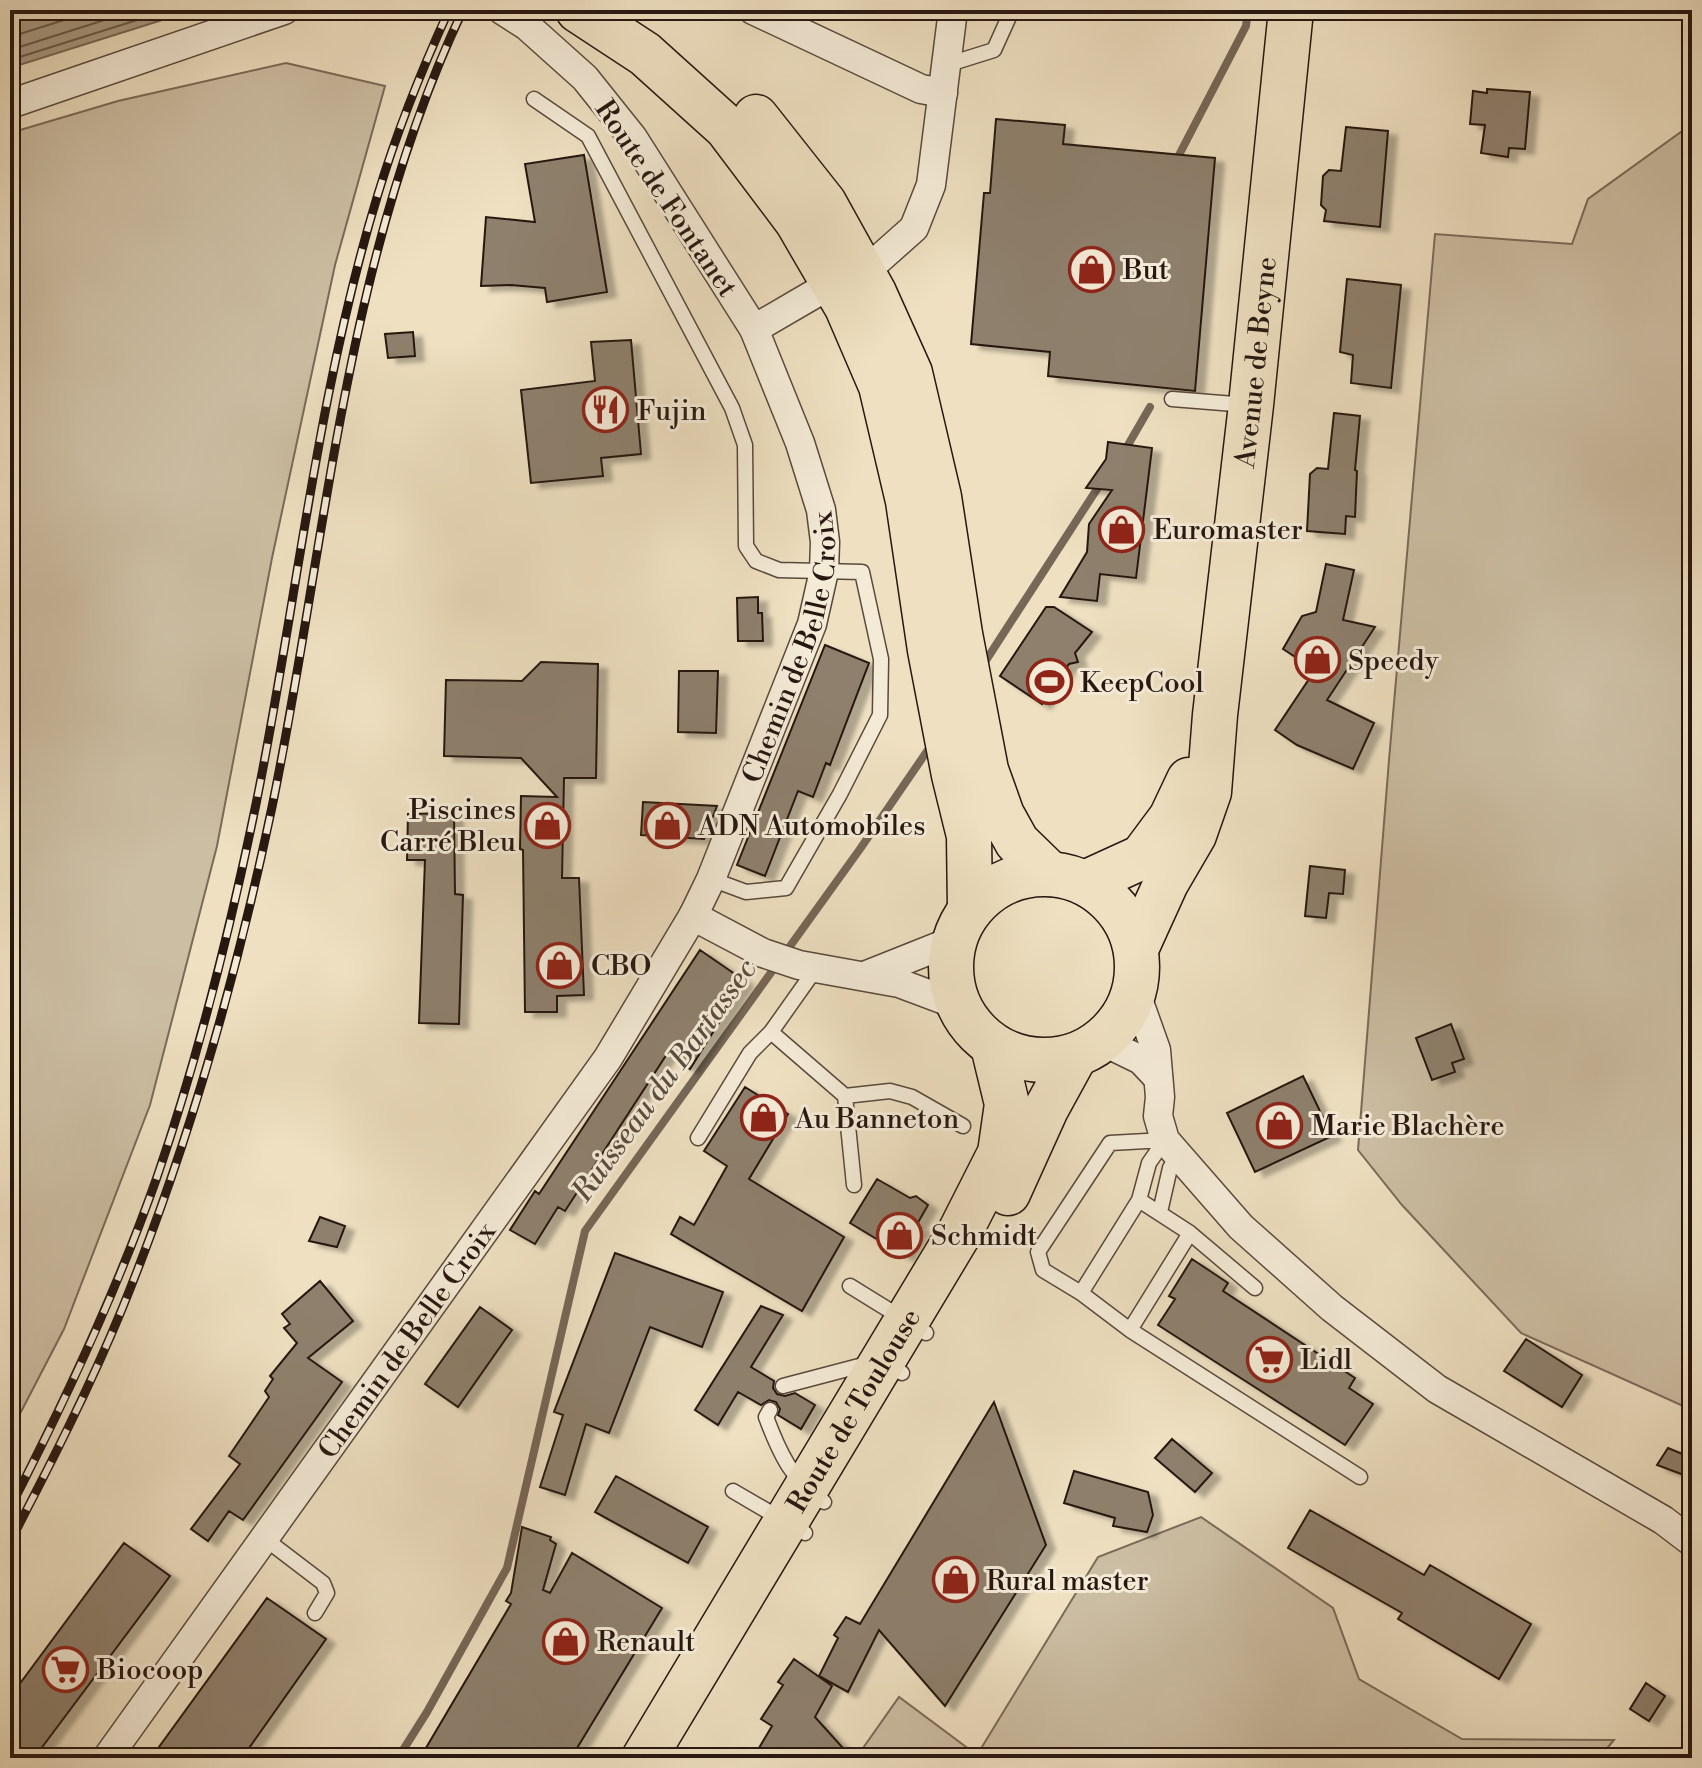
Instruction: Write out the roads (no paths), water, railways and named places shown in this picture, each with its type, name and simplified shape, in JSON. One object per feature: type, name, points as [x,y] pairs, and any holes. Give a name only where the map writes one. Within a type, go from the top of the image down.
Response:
[{"type":"main road","points":[[578,10],[645,54],[727,128],[797,221],[847,307],[881,386],[945,642],[970,772],[962,925],[951,961],[952,984],[958,1005],[973,1028],[993,1046],[1019,1057],[1048,1061],[1088,1048],[1116,1027],[1128,1010],[1136,970],[1126,922],[1109,899],[1068,878],[1017,842],[1002,815],[970,772]]},
{"type":"main road","points":[[633,10],[665,32],[750,110],[824,203],[874,293],[910,373],[939,497],[945,642]]},
{"type":"main road","name":"Avenue de Beyne","points":[[1136,970],[1166,883],[1194,835],[1209,792],[1291,10]]},
{"type":"main road","name":"Avenue de Beyne","points":[[1068,878],[1142,857],[1171,818],[1215,715]]},
{"type":"main road","points":[[962,925],[992,890],[1020,877],[1068,878]]},
{"type":"main road","name":"Route de Toulouse","points":[[916,1327],[1000,1153],[1007,1104],[993,1046]]},
{"type":"main road","name":"Route de Toulouse","points":[[644,1758],[804,1512],[916,1327],[1010,1190],[1046,1109],[1088,1048]]},
{"type":"main road","name":"Route de Toulouse","points":[[671,1758],[804,1512]]},
{"type":"street","points":[[10,104],[284,10]]},
{"type":"street","name":"Route de Fontanet","points":[[502,10],[527,26],[585,78],[633,138],[754,329]]},
{"type":"street","points":[[753,10],[921,89],[943,93]]},
{"type":"street","points":[[878,260],[914,228],[931,185],[953,10]]},
{"type":"street","points":[[754,329],[821,290]]},
{"type":"street","name":"Chemin de Belle Croix","points":[[107,1758],[608,1058],[693,916],[711,879],[812,624],[824,571],[825,542],[821,510],[800,443],[754,329]]},
{"type":"street","points":[[693,916],[763,953],[808,966],[899,983],[958,1005]]},
{"type":"street","points":[[866,975],[962,925]]},
{"type":"street","points":[[1136,970],[1156,1050],[1160,1097],[1158,1116],[1171,1148],[1241,1227],[1332,1308],[1437,1389],[1663,1520],[1692,1542]]},
{"type":"street","points":[[1088,1048],[1141,1060],[1158,1078]]},
{"type":"lane","points":[[946,65],[994,50],[1012,10]]},
{"type":"lane","points":[[534,99],[588,136],[732,408],[745,445],[746,546],[756,561],[779,570],[862,572],[881,659],[880,715],[840,794],[786,888],[746,892],[711,879]]},
{"type":"lane","points":[[1172,399],[1251,405]]},
{"type":"lane","points":[[698,1138],[750,1053],[771,1032],[808,966]]},
{"type":"lane","points":[[771,1032],[845,1096],[854,1185]]},
{"type":"lane","points":[[845,1096],[890,1091],[912,1097],[963,1126]]},
{"type":"lane","points":[[1171,1148],[1110,1143],[1038,1252],[1043,1270],[1081,1293],[1130,1330],[1360,1477]]},
{"type":"lane","points":[[1081,1293],[1139,1200],[1149,1163],[1171,1148]]},
{"type":"lane","points":[[1160,1212],[1170,1168],[1171,1148]]},
{"type":"lane","points":[[1139,1200],[1190,1233],[1255,1288]]},
{"type":"lane","points":[[1130,1330],[1190,1233]]},
{"type":"lane","points":[[850,1286],[916,1327]]},
{"type":"lane","points":[[783,1386],[892,1367]]},
{"type":"lane","points":[[770,1410],[766,1417],[804,1512]]},
{"type":"lane","points":[[733,1491],[804,1512]]},
{"type":"lane","points":[[264,1538],[323,1583],[327,1593],[315,1613]]},
{"type":"water","points":[[10,10],[194,10],[10,68]]},
{"type":"waterway","name":"Ruisseau du Bartassec","points":[[1179,155],[1246,26],[1248,10]]},
{"type":"waterway","name":"Ruisseau du Bartassec","points":[[1128,445],[1150,407]]},
{"type":"waterway","name":"Ruisseau du Bartassec","points":[[983,665],[1097,489]]},
{"type":"waterway","name":"Ruisseau du Bartassec","points":[[398,1758],[507,1568],[585,1231],[932,744]]},
{"type":"railway","points":[[10,1508],[70,1386],[125,1262],[187,1085],[224,945],[256,804],[323,421],[357,269],[393,147],[449,10]]},
{"type":"railway","points":[[10,1542],[83,1398],[122,1309],[168,1186],[208,1062],[243,935],[272,807],[325,504],[365,302],[391,203],[423,105],[463,10]]},
{"type":"place","name":"But","points":[[1092,269]]},
{"type":"place","name":"Fujin","points":[[606,410]]},
{"type":"place","name":"Euromaster","points":[[1122,529]]},
{"type":"place","name":"Speedy","points":[[1317,660]]},
{"type":"place","name":"KeepCool","points":[[1049,682]]},
{"type":"place","name":"Piscines Carré Bleu","points":[[547,825]]},
{"type":"place","name":"ADN Automobiles","points":[[667,825]]},
{"type":"place","name":"CBO","points":[[560,965]]},
{"type":"place","name":"Au Banneton","points":[[764,1118]]},
{"type":"place","name":"Marie Blachère","points":[[1280,1125]]},
{"type":"place","name":"Schmidt","points":[[900,1235]]},
{"type":"place","name":"Lidl","points":[[1269,1359]]},
{"type":"place","name":"Rural master","points":[[955,1580]]},
{"type":"place","name":"Renault","points":[[566,1641]]},
{"type":"place","name":"Biocoop","points":[[66,1669]]}]
